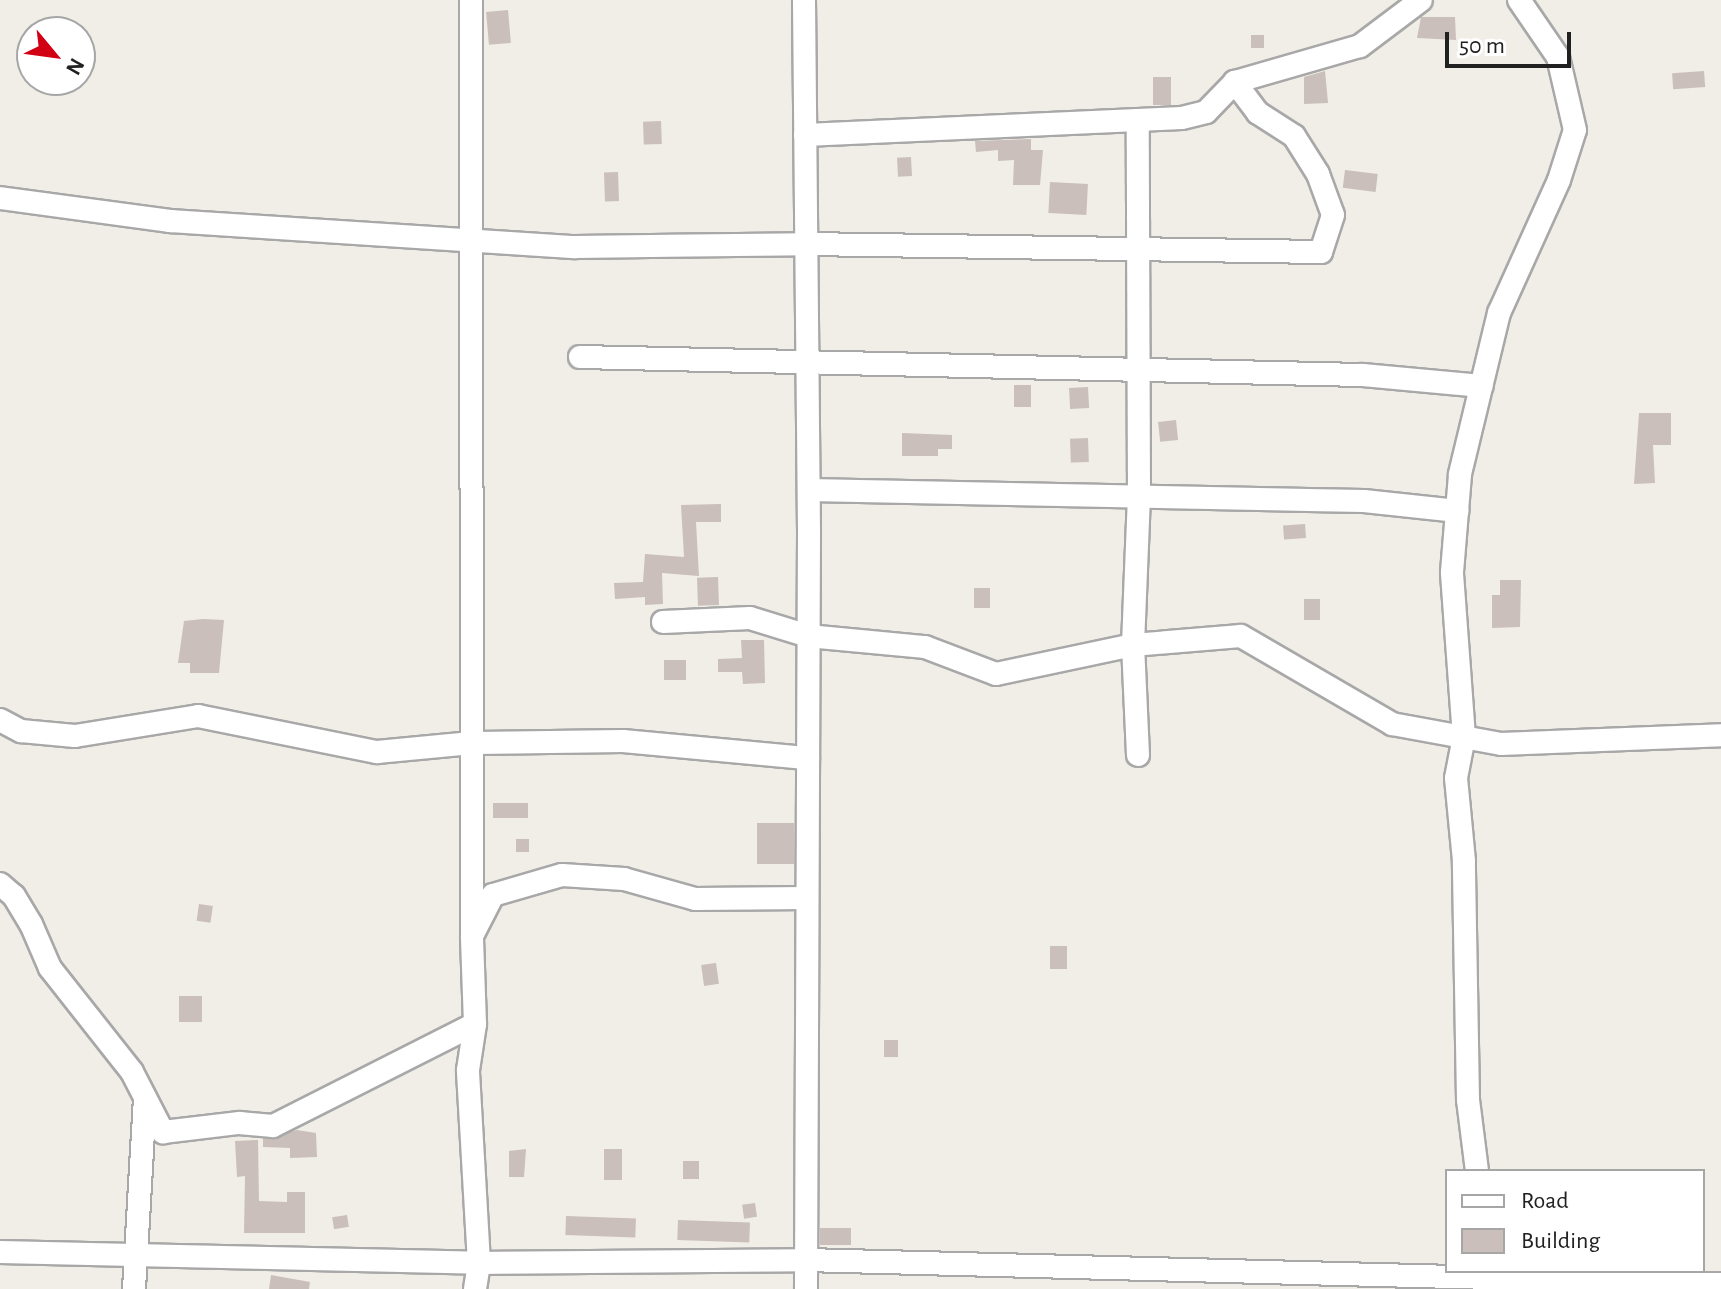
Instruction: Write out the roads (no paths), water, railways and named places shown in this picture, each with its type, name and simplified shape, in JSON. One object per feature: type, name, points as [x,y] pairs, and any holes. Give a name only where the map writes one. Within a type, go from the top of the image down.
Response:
[{"type":"street","points":[[471,0],[472,936],[475,1024],[468,1070],[479,1263],[475,1289]]},
{"type":"street","points":[[804,0],[809,490],[806,1289]]},
{"type":"street","points":[[1477,1169],[1468,1100],[1464,861],[1456,778],[1464,737],[1452,572],[1460,474],[1499,313],[1553,195],[1575,130],[1558,57],[1519,0]]},
{"type":"street","points":[[805,135],[1138,120],[1206,112],[1235,82],[1360,46],[1423,2]]},
{"type":"street","points":[[0,198],[170,221],[471,237],[575,247],[806,244],[1321,252],[1333,215],[1318,174],[1294,136],[1258,113],[1235,82]]},
{"type":"street","points":[[1138,120],[1139,497],[1133,645],[1138,755]]},
{"type":"street","points":[[580,357],[1363,375],[1481,386]]},
{"type":"street","points":[[809,490],[1364,501],[1457,511]]},
{"type":"street","points":[[663,622],[750,618],[808,636],[925,647],[996,674],[1133,645],[1241,636],[1392,724],[1501,744],[1721,735]]},
{"type":"street","points":[[0,720],[21,731],[75,736],[198,716],[377,752],[472,743],[657,741],[808,758]]},
{"type":"street","points":[[472,936],[493,895],[562,875],[624,879],[695,899],[807,898]]},
{"type":"street","points":[[0,884],[20,905],[50,968],[145,1093],[163,1132],[239,1123],[273,1126],[475,1024]]},
{"type":"street","points":[[134,1289],[145,1093]]},
{"type":"street","points":[[0,1252],[479,1263],[805,1260],[1134,1280],[1721,1284]]}]
